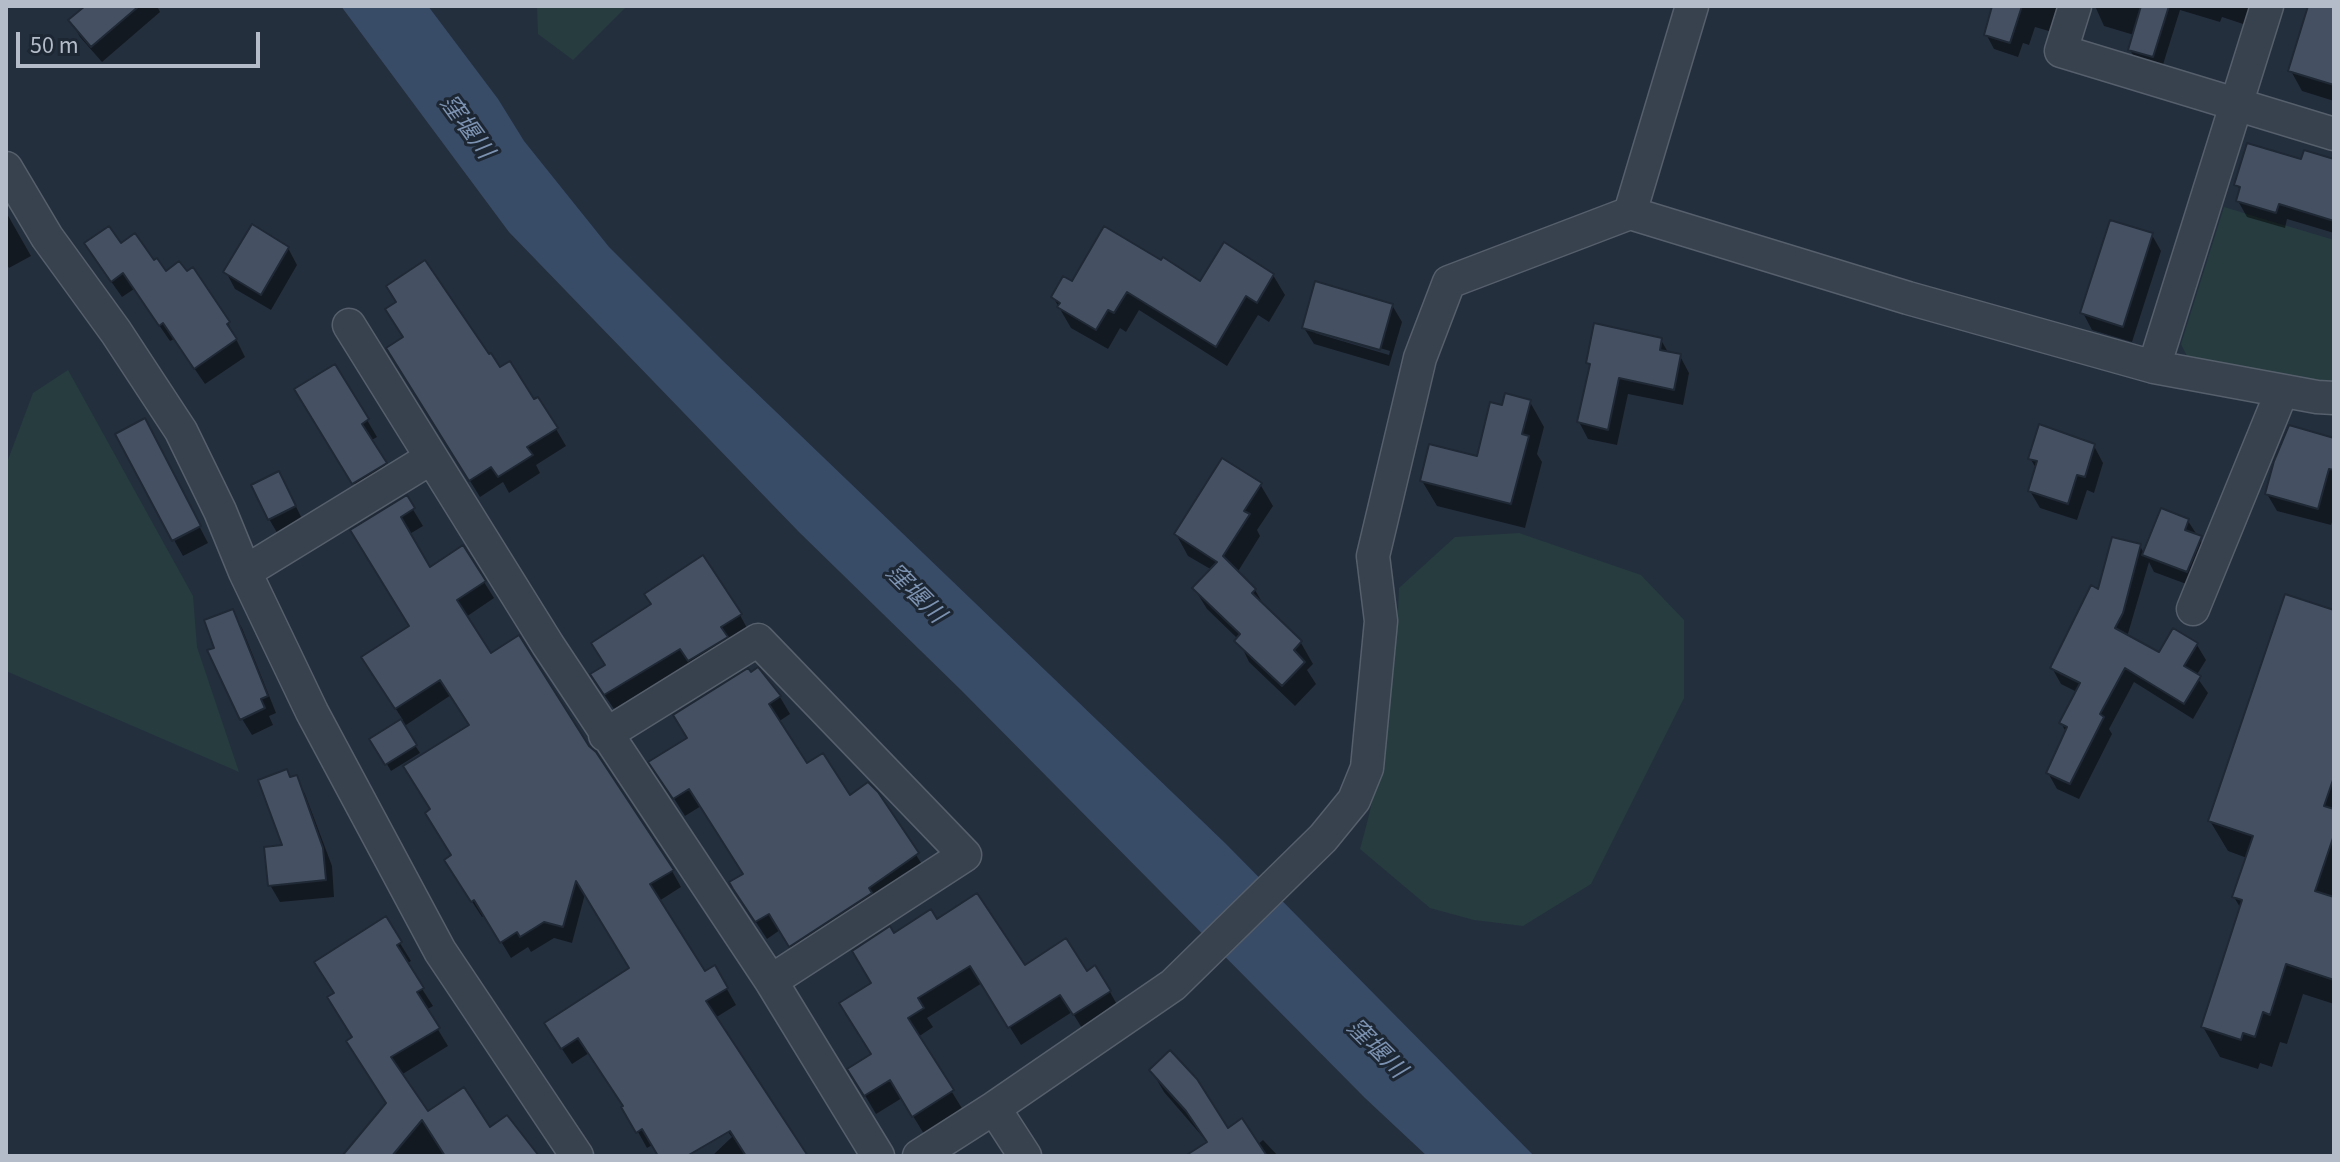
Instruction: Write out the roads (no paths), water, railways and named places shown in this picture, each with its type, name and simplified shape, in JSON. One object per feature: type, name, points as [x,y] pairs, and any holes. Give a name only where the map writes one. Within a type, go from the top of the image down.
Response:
[{"type":"street","points":[[1630,213],[1692,6]]},
{"type":"street","points":[[2075,6],[2061,51],[2334,134]]},
{"type":"street","points":[[2154,367],[2267,6]]},
{"type":"street","points":[[6,168],[47,237],[116,332],[181,431],[312,712],[440,951],[577,1156]]},
{"type":"street","points":[[919,1156],[1173,985],[1323,838],[1354,800],[1367,768],[1381,621],[1373,556],[1420,358],[1449,282],[1630,213],[1908,298],[2154,367],[2334,398]]},
{"type":"street","points":[[349,325],[605,735],[771,981],[878,1156]]},
{"type":"street","points":[[2193,609],[2282,391]]},
{"type":"street","points":[[245,572],[431,458]]},
{"type":"street","points":[[605,735],[758,640],[965,855],[771,981]]},
{"type":"street","points":[[994,1108],[1025,1156]]},
{"type":"water","name":"窪堰川","points":[[341,6],[428,6],[498,99],[524,141],[609,247],[722,360],[1225,843],[1534,1156],[1427,1156],[1365,1098],[961,690],[799,532],[509,232]]}]
